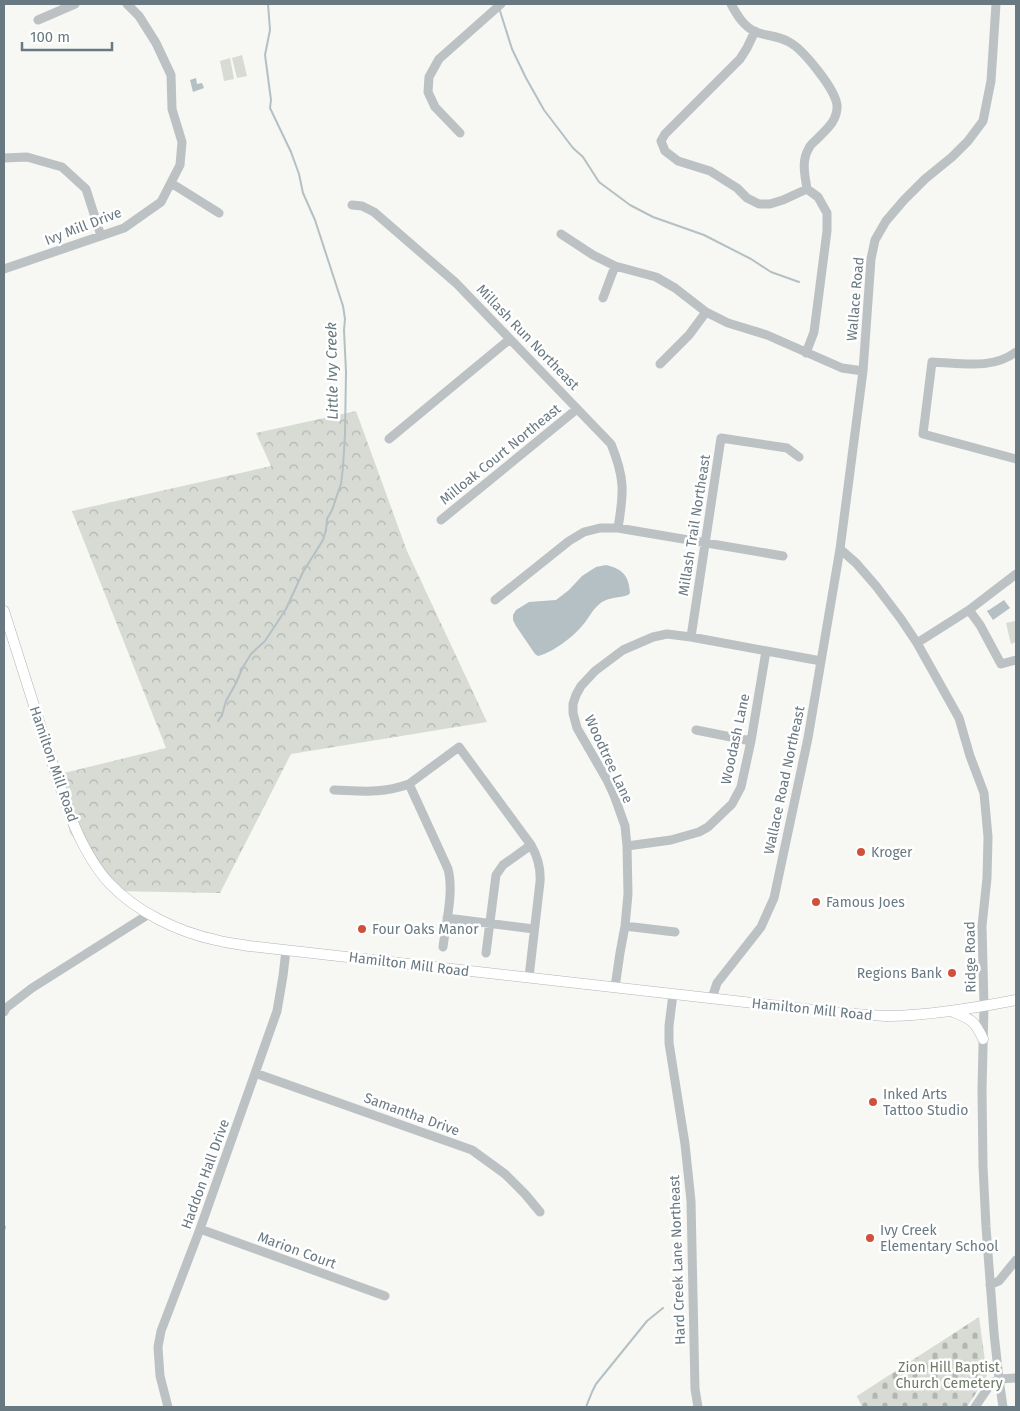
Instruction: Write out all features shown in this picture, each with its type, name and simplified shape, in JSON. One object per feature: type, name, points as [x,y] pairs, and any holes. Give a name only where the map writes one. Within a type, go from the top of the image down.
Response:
[{"type":"main road","name":"Hamilton Mill Road","points":[[4,611],[66,804],[83,842],[96,865],[110,884],[149,914],[182,930],[215,940],[286,950],[808,1010],[909,1015],[950,1011],[1016,1000]]},
{"type":"main road","points":[[950,1011],[971,1020],[978,1028],[983,1039]]},
{"type":"street","points":[[38,20],[75,4]]},
{"type":"street","name":"Ivy Mill Drive","points":[[4,269],[124,228],[161,202],[180,165],[182,142],[172,109],[171,75],[156,42],[139,16],[128,4]]},
{"type":"street","points":[[460,133],[435,107],[428,92],[429,77],[439,59],[500,4]]},
{"type":"street","points":[[732,4],[745,24],[755,31],[781,37],[792,43],[803,53],[832,88],[837,104],[836,118],[827,130],[809,147],[803,165],[807,189],[818,197],[827,213],[827,231],[814,332],[806,352]]},
{"type":"street","name":"Wallace Road","points":[[840,549],[863,372],[871,259],[875,240],[886,221],[904,200],[952,157],[983,122],[991,81],[996,4]]},
{"type":"street","points":[[755,31],[740,59],[665,134],[661,141],[665,152],[678,161],[710,171],[736,188],[747,198],[759,204],[770,204],[807,189]]},
{"type":"street","points":[[4,158],[27,157],[62,167],[86,189],[101,236]]},
{"type":"street","points":[[171,183],[220,213]]},
{"type":"street","name":"Millash Run Northeast","points":[[352,205],[362,206],[374,212],[456,283],[611,444],[619,462],[622,479],[623,497],[618,528]]},
{"type":"street","points":[[561,234],[593,255],[615,266],[656,277],[706,312],[728,323],[767,335],[842,368],[863,372]]},
{"type":"street","points":[[603,298],[615,266]]},
{"type":"street","points":[[660,364],[689,335],[706,312]]},
{"type":"street","points":[[389,439],[510,339]]},
{"type":"street","points":[[1016,352],[1008,358],[984,364],[932,362],[922,434],[1016,459]]},
{"type":"street","name":"Milloak Court Northeast","points":[[441,520],[577,409]]},
{"type":"street","name":"Millash Trail Northeast","points":[[691,637],[721,438],[787,448],[798,456]]},
{"type":"street","points":[[495,600],[569,541],[584,532],[600,528],[618,528],[783,556]]},
{"type":"street","name":"Ridge Road","points":[[840,549],[856,563],[876,586],[917,643],[959,718],[970,756],[984,793],[988,837],[987,878],[982,926],[984,1006],[983,1166],[990,1285],[1002,1404]]},
{"type":"street","name":"Wallace Road Northeast","points":[[712,998],[717,982],[761,927],[774,898],[808,738],[840,549]]},
{"type":"street","points":[[917,643],[969,610],[1016,574]]},
{"type":"street","points":[[969,610],[980,625],[1001,664],[1016,660]]},
{"type":"street","name":"Woodtree Lane","points":[[615,987],[628,894],[624,826],[607,780],[576,728],[573,704],[581,686],[622,650],[653,637],[667,634],[821,661]]},
{"type":"street","name":"Woodash Lane","points":[[626,846],[689,836],[708,827],[732,804],[741,787],[751,741],[766,651]]},
{"type":"street","points":[[696,730],[751,741]]},
{"type":"street","points":[[334,790],[380,792],[409,784],[459,747],[536,854],[541,872],[529,977]]},
{"type":"street","points":[[409,784],[448,869],[450,878],[443,947]]},
{"type":"street","points":[[486,953],[496,875],[499,870],[531,845]]},
{"type":"street","points":[[4,1012],[32,988],[149,914]]},
{"type":"street","points":[[447,918],[534,929]]},
{"type":"street","points":[[625,926],[675,932]]},
{"type":"street","name":"Haddon Hall Drive","points":[[168,1407],[160,1376],[158,1347],[161,1331],[200,1229],[277,1011],[286,950]]},
{"type":"street","name":"Hard Creek Lane Northeast","points":[[673,994],[669,1043],[685,1144],[691,1201],[695,1389],[698,1407]]},
{"type":"street","name":"Samantha Drive","points":[[255,1073],[472,1150],[505,1174],[540,1212]]},
{"type":"street","name":"Marion Court","points":[[200,1229],[385,1296]]},
{"type":"street","points":[[990,1285],[999,1281],[1016,1260]]},
{"type":"street","points":[[975,1407],[992,1382],[998,1379],[1016,1378]]},
{"type":"street","points":[[983,1395],[994,1394],[1002,1404]]},
{"type":"green space","points":[[242,55],[247,76],[237,78],[232,58]]},
{"type":"green space","points":[[230,58],[234,79],[224,81],[220,61]]},
{"type":"green space","points":[[356,411],[407,551],[487,722],[291,754],[220,893],[113,891],[70,833],[56,775],[166,748],[72,511],[271,466],[256,433]]},
{"type":"green space","points":[[1015,621],[1016,642],[1011,644],[1006,623]]},
{"type":"green space","name":"Zion Hill Baptist Church Cemetery","points":[[979,1317],[987,1376],[967,1407],[862,1407],[857,1396]]},
{"type":"shaded area","points":[[196,78],[197,84],[202,83],[204,88],[193,92],[190,80]]},
{"type":"shaded area","points":[[606,565],[624,574],[630,593],[602,602],[568,640],[544,654],[538,656],[535,654],[513,620],[516,610],[529,602],[556,600],[582,576],[596,567]]},
{"type":"shaded area","points":[[1004,600],[1010,608],[993,620],[987,611]]},
{"type":"waterway","name":"Little Ivy Creek","points":[[218,721],[243,667],[251,654],[265,641],[286,609],[303,572],[323,540],[327,519],[341,484],[343,467],[346,372],[343,306],[315,220],[303,193],[291,152],[270,108],[271,100],[265,55],[270,30],[268,4]]},
{"type":"waterway","points":[[500,11],[512,49],[544,110],[573,148],[583,157],[599,182],[630,205],[653,217],[704,235],[751,259],[771,272],[799,282]]},
{"type":"waterway","points":[[586,1407],[596,1384],[647,1321],[663,1308]]},
{"type":"place","name":"Kroger","points":[[861,852]]},
{"type":"place","name":"Famous Joes","points":[[816,902]]},
{"type":"place","name":"Four Oaks Manor","points":[[362,929]]},
{"type":"place","name":"Regions Bank","points":[[952,973]]},
{"type":"place","name":"Inked Arts Tattoo Studio","points":[[873,1102]]},
{"type":"place","name":"Ivy Creek Elementary School","points":[[870,1238]]}]
